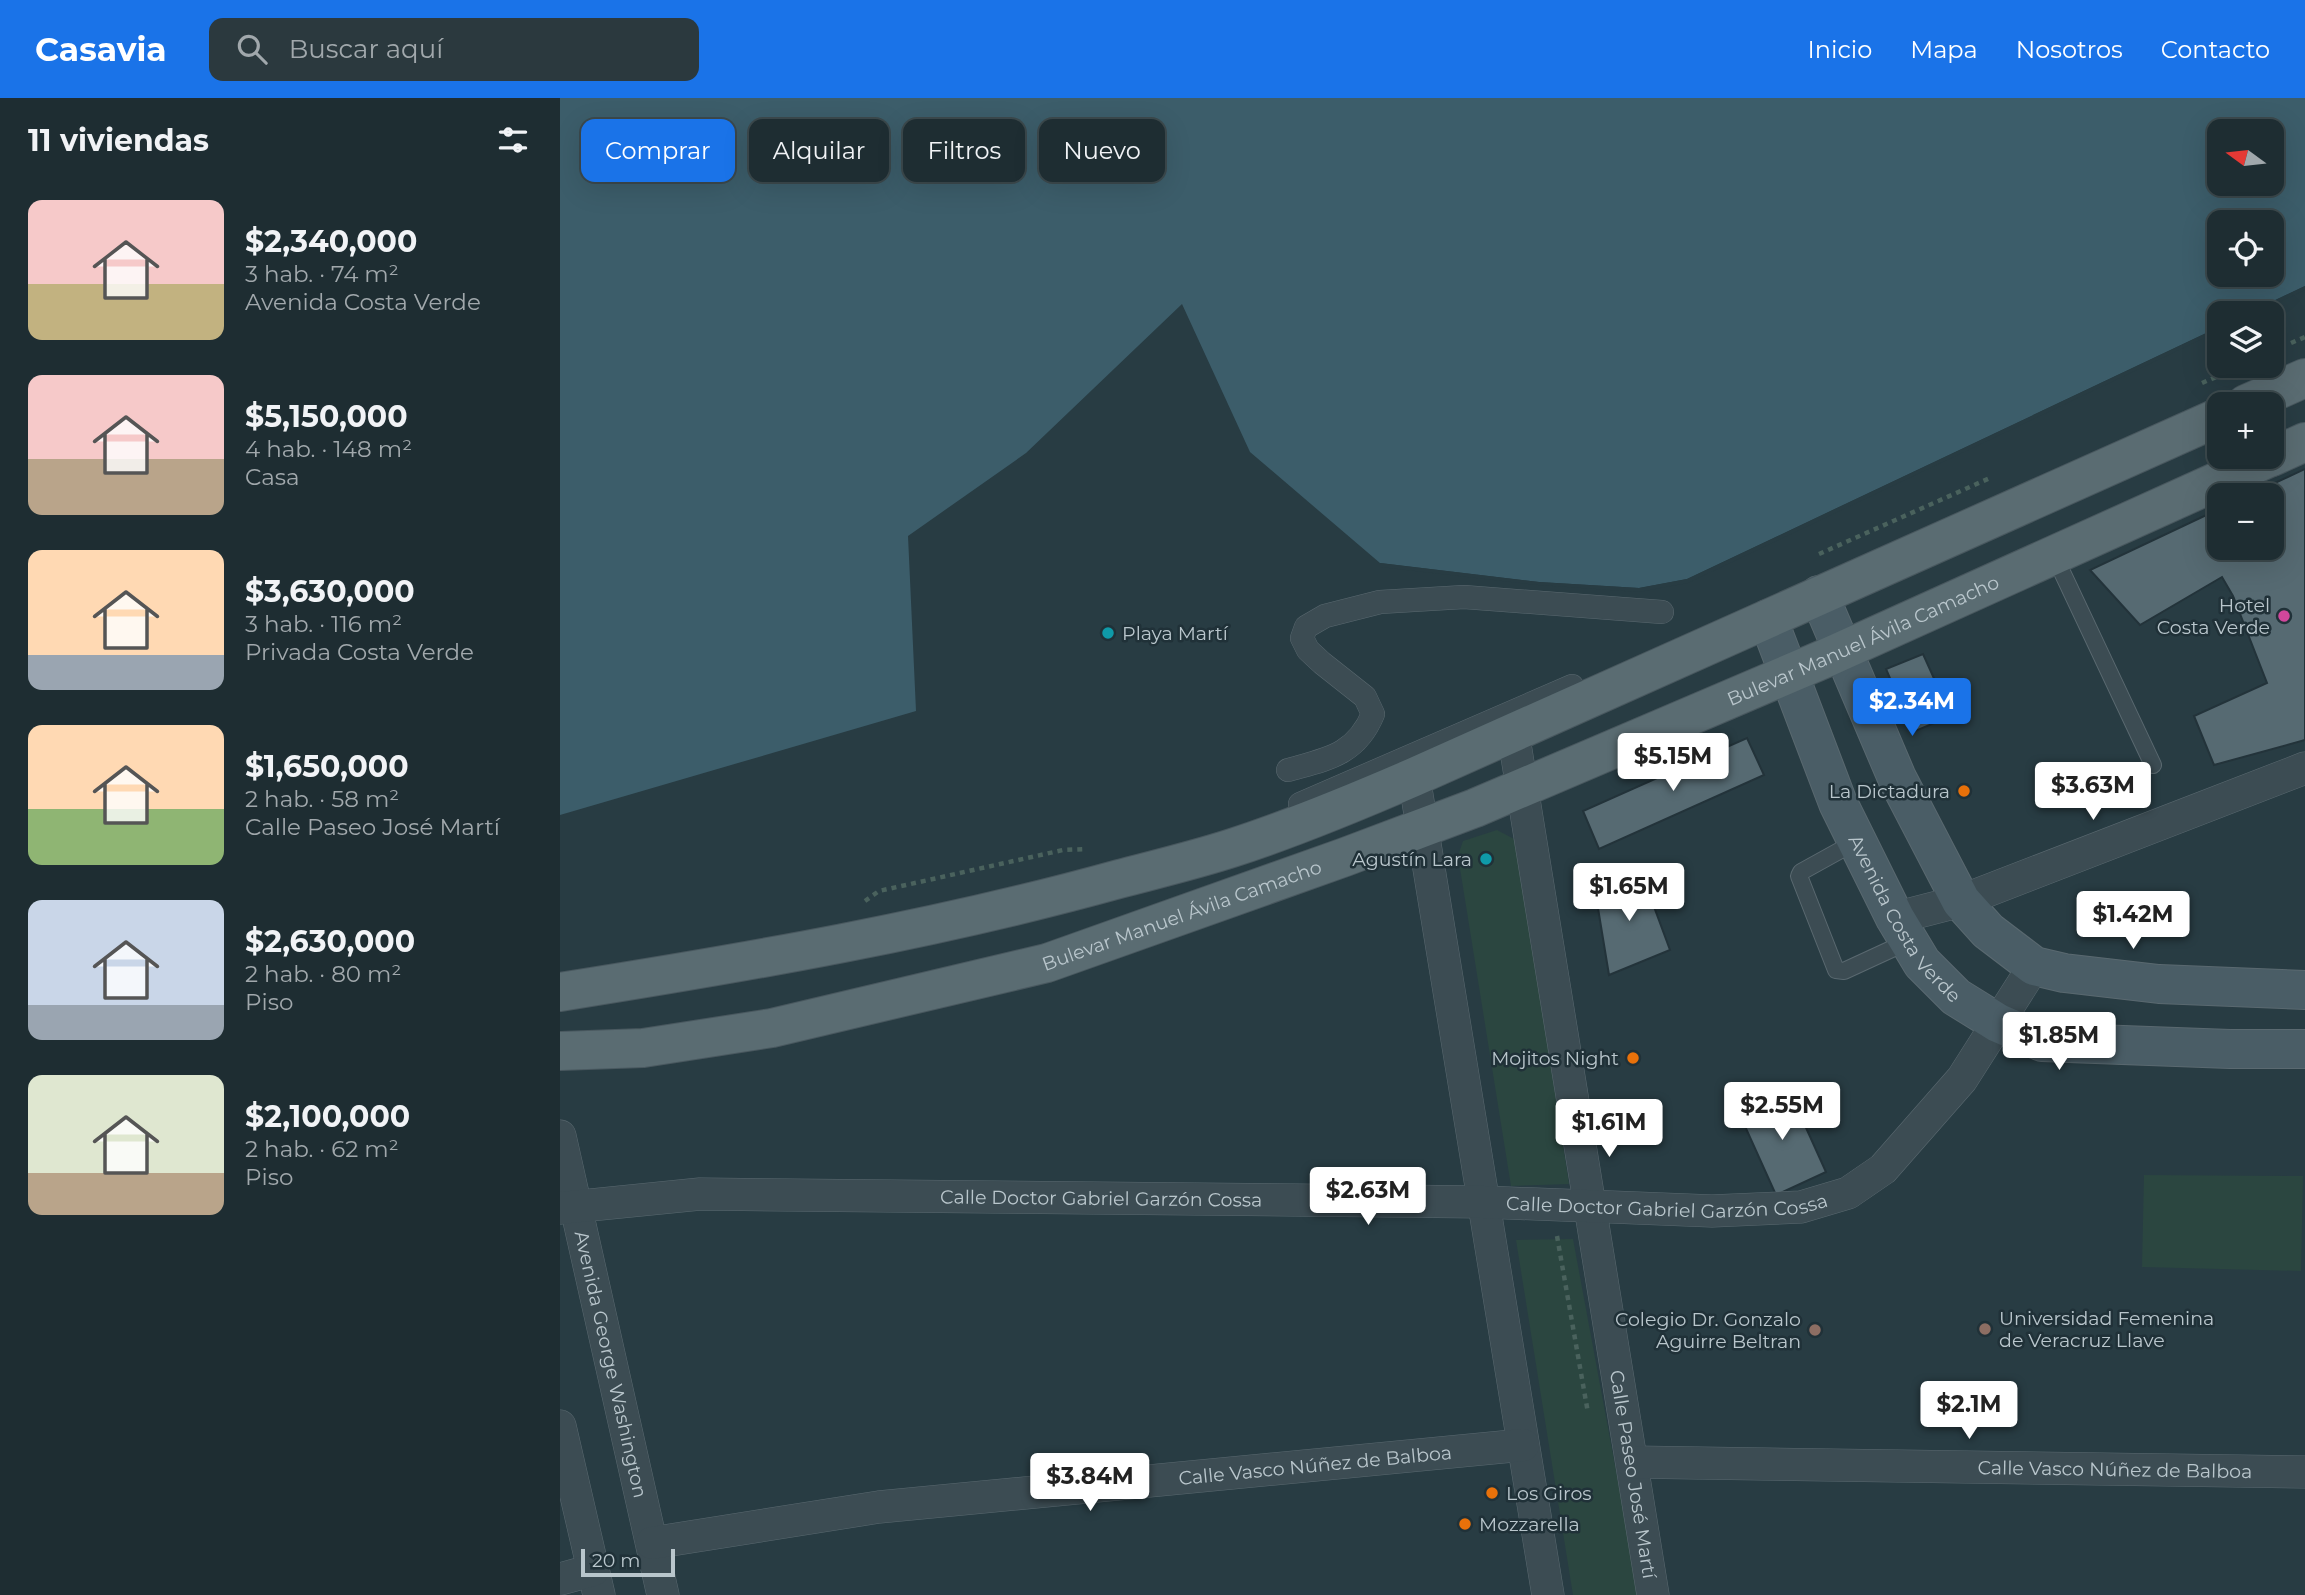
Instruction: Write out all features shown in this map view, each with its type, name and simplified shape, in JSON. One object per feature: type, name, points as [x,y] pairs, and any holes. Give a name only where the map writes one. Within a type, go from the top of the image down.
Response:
[{"type":"main road","points":[[2273,392],[2305,378]]},
{"type":"main road","points":[[560,992],[770,959],[909,932],[1022,906],[1230,849],[1333,812],[1414,777],[2207,421]]},
{"type":"main road","name":"Bulevar Manuel Ávila Camacho","points":[[2284,451],[2305,442]]},
{"type":"main road","name":"Bulevar Manuel Ávila Camacho","points":[[560,1051],[643,1048],[772,1028],[1047,963],[1332,862],[1522,788],[1843,650],[2244,469]]},
{"type":"main road","points":[[1819,595],[1897,778],[1961,901],[1988,931],[2034,966],[2064,973],[2159,984],[2305,990]]},
{"type":"main road","name":"Avenida Costa Verde","points":[[1768,619],[1838,803],[1902,930],[1922,963],[1956,997],[1998,1023],[2042,1042],[2305,1049]]},
{"type":"street","points":[[1288,770],[1329,759],[1356,743],[1367,730],[1373,714],[1365,697],[1308,650],[1302,638],[1306,627],[1325,616],[1380,602],[1464,597],[1662,612]]},
{"type":"street","points":[[1300,804],[1675,642]]},
{"type":"street","name":"Calle Paseo José Martí","points":[[1513,732],[1654,1595]]},
{"type":"street","points":[[1902,930],[1961,901],[2305,768]]},
{"type":"street","points":[[1414,777],[1548,1595]]},
{"type":"street","name":"Calle Doctor Gabriel Garzón Cossa","points":[[568,1206],[700,1194],[1484,1202],[1712,1211],[1801,1207],[1848,1194],[1883,1169],[1962,1079],[2034,966]]},
{"type":"street","name":"Avenida George Washington","points":[[560,1136],[568,1206],[663,1595]]},
{"type":"street","points":[[560,1426],[596,1583],[560,1578]]},
{"type":"street","name":"Calle Vasco Núñez de Balboa","points":[[652,1543],[879,1507],[1523,1446]]},
{"type":"street","name":"Calle Vasco Núñez de Balboa","points":[[1632,1462],[2305,1472]]},
{"type":"lane","points":[[2054,555],[2153,765]]},
{"type":"lane","points":[[1858,841],[1801,872],[1799,876],[1836,970],[1844,971],[1902,930]]},
{"type":"path","points":[[2191,388],[2214,378]]},
{"type":"path","points":[[1809,559],[2003,472]]},
{"type":"path","points":[[859,905],[879,891],[1063,850],[1089,849]]},
{"type":"green space","points":[[1497,830],[1516,840],[1569,1184],[1511,1186],[1458,856],[1463,841]]},
{"type":"green space","points":[[2144,1175],[2303,1176],[2301,1271],[2142,1267]]},
{"type":"green space","points":[[1573,1239],[1639,1595],[1573,1595],[1516,1240]]},
{"type":"water","points":[[560,98],[2305,98],[2305,286],[2273,301],[2207,301],[2207,333],[1687,579],[1639,588],[1539,582],[1380,563],[1250,452],[1182,304],[1026,453],[908,536],[916,711],[560,815]]},
{"type":"pier","points":[[2305,286],[2305,290],[2282,301],[2273,301]]},
{"type":"pier","points":[[2207,333],[2207,337],[1688,583],[1639,592],[1538,585],[1380,567],[1380,563],[1539,582],[1639,588],[1687,579]]},
{"type":"building","points":[[2305,469],[2305,740],[2214,765],[2194,716],[2267,683],[2233,596],[2222,577],[2140,625],[2090,570],[2207,515],[2207,560],[2284,560],[2284,483],[2275,483]]},
{"type":"building","points":[[1923,654],[1951,716],[1913,732],[1886,669]]},
{"type":"building","points":[[1747,738],[1764,775],[1599,849],[1583,811]]},
{"type":"building","points":[[1640,869],[1670,950],[1609,975],[1595,890]]},
{"type":"building","points":[[1789,1090],[1826,1172],[1776,1195],[1739,1113]]},
{"type":"place","name":"Hotel Costa Verde","points":[[2284,616]]},
{"type":"place","name":"Playa Martí","points":[[1108,633]]},
{"type":"place","name":"La Dictadura","points":[[1964,791]]},
{"type":"place","name":"Agustín Lara","points":[[1486,859]]},
{"type":"place","name":"Mojitos Night","points":[[1633,1058]]},
{"type":"place","name":"Universidad Femenina de Veracruz Llave","points":[[1985,1329]]},
{"type":"place","name":"Colegio Dr. Gonzalo Aguirre Beltran","points":[[1815,1330]]},
{"type":"place","name":"Los Giros","points":[[1492,1493]]},
{"type":"place","name":"Mozzarella","points":[[1465,1524]]}]
